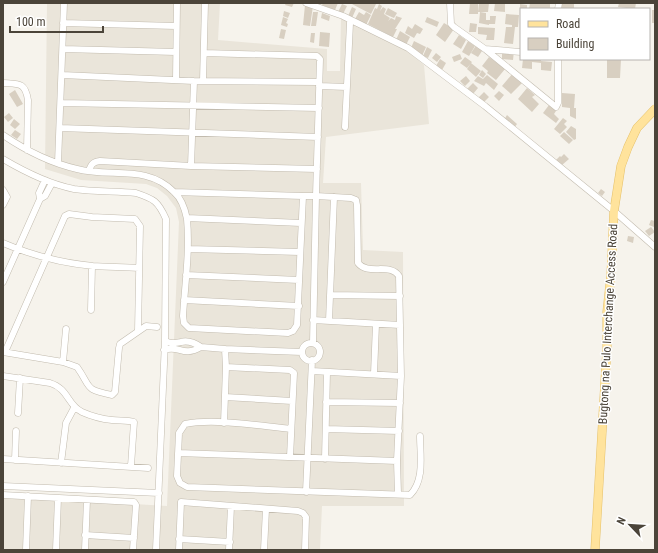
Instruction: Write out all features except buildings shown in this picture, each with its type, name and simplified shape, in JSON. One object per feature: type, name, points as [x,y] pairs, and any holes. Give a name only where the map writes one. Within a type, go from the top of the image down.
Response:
[{"type":"main road","name":"Bugtong na Pulo Interchange Access Road","points":[[595,550],[607,348],[607,312],[611,275],[614,211],[621,166],[628,147],[637,128],[655,109]]},
{"type":"street","points":[[58,163],[64,3]]},
{"type":"street","points":[[176,80],[177,3]]},
{"type":"street","points":[[203,81],[205,3]]},
{"type":"street","points":[[306,3],[343,16],[408,48],[485,106],[614,211],[655,247]]},
{"type":"street","points":[[450,3],[451,24],[485,49],[556,107],[558,101],[558,60]]},
{"type":"street","points":[[63,23],[176,26]]},
{"type":"street","points":[[345,127],[350,23]]},
{"type":"street","points":[[63,49],[176,52]]},
{"type":"street","points":[[485,49],[520,52]]},
{"type":"street","points":[[204,53],[317,56],[320,59],[313,343]]},
{"type":"street","points":[[62,75],[194,81],[319,84],[347,87]]},
{"type":"street","points":[[192,166],[194,81]]},
{"type":"street","points":[[3,83],[19,84],[24,87],[27,92],[27,150]]},
{"type":"street","points":[[61,103],[319,108]]},
{"type":"street","points":[[60,128],[318,136]]},
{"type":"street","points":[[3,135],[27,150],[77,169],[145,174],[156,178],[170,187],[178,196],[187,218],[188,249],[184,300],[184,323],[186,326],[194,328],[288,333],[293,331],[297,325],[303,196]]},
{"type":"street","points":[[3,159],[19,169],[52,183],[76,189],[136,193],[152,199],[160,205],[166,219],[165,341],[156,550]]},
{"type":"street","points":[[89,171],[90,166],[94,162],[100,161],[192,166],[317,169]]},
{"type":"street","points":[[145,163],[145,174]]},
{"type":"street","points":[[40,199],[39,193],[45,180]]},
{"type":"street","points":[[3,282],[40,199],[45,196],[52,183]]},
{"type":"street","points":[[3,190],[7,197],[3,205]]},
{"type":"street","points":[[174,192],[316,196],[351,198],[356,200],[358,263],[361,267],[366,269],[393,271],[399,276],[401,376],[397,461],[398,494]]},
{"type":"street","points":[[330,321],[334,197]]},
{"type":"street","points":[[138,331],[140,226],[135,219],[67,214],[4,352],[63,362],[77,367],[92,390],[112,395],[115,392],[118,348],[120,344],[146,326],[158,327]]},
{"type":"street","points":[[187,218],[301,223]]},
{"type":"street","points":[[3,243],[46,258],[92,266],[139,268]]},
{"type":"street","points":[[188,249],[300,252]]},
{"type":"street","points":[[91,310],[92,266]]},
{"type":"street","points":[[186,276],[299,280]]},
{"type":"street","points":[[330,295],[400,296]]},
{"type":"street","points":[[184,300],[298,306]]},
{"type":"street","points":[[313,320],[400,325]]},
{"type":"street","points":[[374,374],[376,324]]},
{"type":"street","points":[[63,362],[66,328]]},
{"type":"street","points":[[165,341],[175,344],[188,342],[194,343],[201,347],[302,352]]},
{"type":"street","points":[[302,352],[305,345],[313,343]]},
{"type":"street","points":[[302,352],[306,359],[312,360],[317,358],[320,353],[319,348],[313,343]]},
{"type":"street","points":[[164,350],[170,348],[188,352],[201,347]]},
{"type":"street","points":[[224,423],[226,367],[225,348]]},
{"type":"street","points":[[306,492],[312,360]]},
{"type":"street","points":[[226,367],[290,370],[294,373],[290,457]]},
{"type":"street","points":[[312,371],[401,376]]},
{"type":"street","points":[[325,459],[327,372]]},
{"type":"street","points":[[3,376],[57,386],[64,392],[74,408],[94,416],[112,420],[134,422],[130,466]]},
{"type":"street","points":[[18,413],[20,378]]},
{"type":"street","points":[[225,397],[292,401]]},
{"type":"street","points":[[326,402],[400,403]]},
{"type":"street","points":[[61,462],[65,427],[67,419],[74,408]]},
{"type":"street","points":[[291,429],[224,423],[185,424],[180,433],[178,453],[177,476],[180,483],[187,487],[410,495],[416,489],[419,480],[420,436]]},
{"type":"street","points":[[326,429],[399,431]]},
{"type":"street","points":[[15,460],[16,431]]},
{"type":"street","points":[[178,453],[397,461]]},
{"type":"street","points":[[3,459],[148,468]]},
{"type":"street","points":[[3,486],[159,493]]},
{"type":"street","points":[[3,495],[134,502],[136,505],[134,550]]},
{"type":"street","points":[[26,550],[28,496]]},
{"type":"street","points":[[56,550],[58,498]]},
{"type":"street","points":[[85,550],[87,500]]},
{"type":"street","points":[[179,550],[181,502],[298,511],[303,513],[306,517],[305,550]]},
{"type":"street","points":[[230,550],[232,506]]},
{"type":"street","points":[[264,550],[266,509]]},
{"type":"street","points":[[85,535],[134,538]]},
{"type":"street","points":[[179,539],[230,542]]},
{"type":"shaded area","points":[[47,3],[220,3],[218,40],[327,49],[327,71],[340,71],[341,17],[406,50],[424,65],[429,124],[326,137],[323,183],[361,183],[363,250],[403,252],[404,506],[322,506],[320,550],[3,550],[3,496],[167,506],[179,222],[176,208],[167,196],[157,188],[146,184],[81,180],[45,169]]}]
